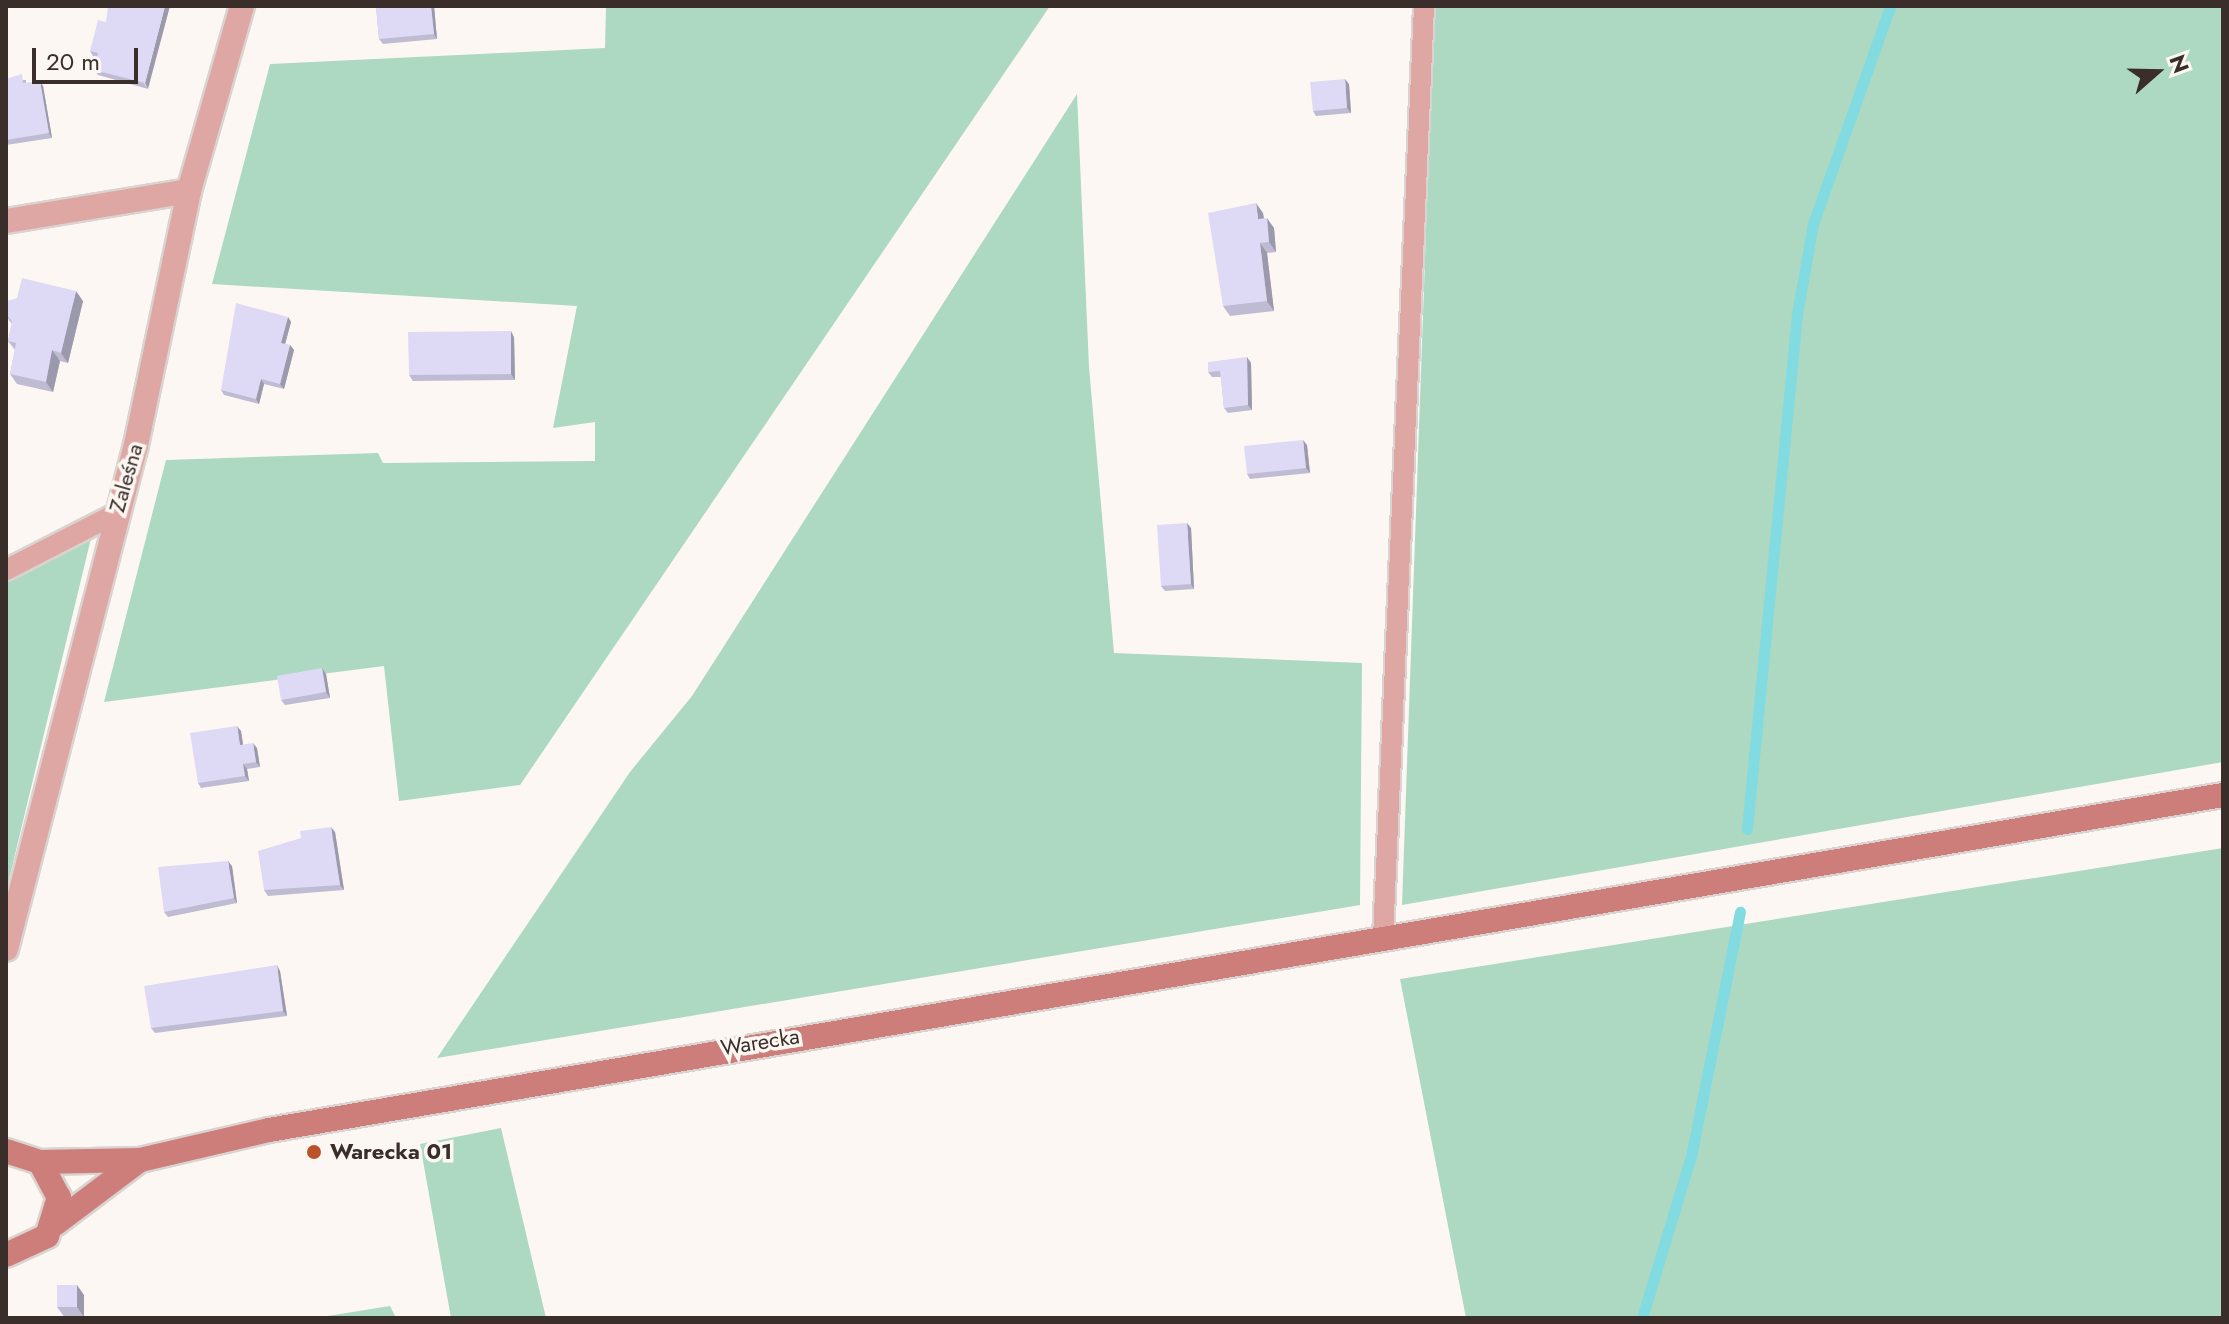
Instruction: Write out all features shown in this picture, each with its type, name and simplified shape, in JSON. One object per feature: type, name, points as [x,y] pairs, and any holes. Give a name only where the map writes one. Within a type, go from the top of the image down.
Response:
[{"type":"street","name":"Zaleśna","points":[[6,949],[115,514],[189,191],[242,6]]},
{"type":"street","points":[[6,221],[189,191]]},
{"type":"street","name":"Warecka","points":[[6,1151],[40,1162],[140,1160],[628,1064],[2223,795]]},
{"type":"street","name":"Warecka","points":[[6,1255],[37,1246],[55,1224],[140,1160]]},
{"type":"street","points":[[40,1162],[56,1184],[55,1224]]},
{"type":"lane","points":[[1383,938],[1424,6]]},
{"type":"lane","points":[[6,570],[115,514]]},
{"type":"green space","points":[[606,6],[1050,6],[520,785],[399,801],[384,666],[104,702],[166,460],[378,453],[383,463],[595,461],[595,422],[553,428],[577,306],[212,284],[270,64],[605,48]]},
{"type":"green space","points":[[1434,6],[2223,6],[2223,762],[1402,905]]},
{"type":"green space","points":[[1077,94],[1089,367],[1114,653],[1362,663],[1360,905],[437,1058],[630,772],[692,696]]},
{"type":"green space","points":[[92,534],[6,892],[6,580]]},
{"type":"green space","points":[[2223,848],[2223,1318],[1466,1318],[1400,979]]},
{"type":"green space","points":[[501,1128],[546,1318],[451,1318],[420,1144]]},
{"type":"green space","points":[[390,1306],[396,1318],[315,1318]]},
{"type":"building","points":[[108,6],[165,6],[145,83],[94,70],[98,53],[90,51],[98,20],[106,22]]},
{"type":"building","points":[[376,6],[431,6],[434,34],[379,39]]},
{"type":"building","points":[[22,74],[23,83],[40,81],[49,133],[6,140],[6,79]]},
{"type":"building","points":[[1345,79],[1347,108],[1313,111],[1310,82]]},
{"type":"building","points":[[1256,203],[1258,219],[1267,218],[1269,242],[1260,243],[1267,301],[1223,306],[1208,213]]},
{"type":"building","points":[[22,278],[76,291],[61,353],[52,350],[46,382],[10,374],[16,343],[8,341],[12,321],[6,315],[6,308],[7,301],[17,298]]},
{"type":"building","points":[[236,303],[288,317],[281,343],[290,345],[280,384],[261,379],[256,399],[221,390]]},
{"type":"building","points":[[511,331],[511,374],[409,375],[408,332]]},
{"type":"building","points":[[1247,357],[1248,405],[1224,408],[1220,371],[1208,372],[1208,362]]},
{"type":"building","points":[[1303,440],[1306,468],[1247,474],[1244,446]]},
{"type":"building","points":[[1187,523],[1191,584],[1161,586],[1157,525]]},
{"type":"building","points":[[322,668],[326,692],[281,700],[277,676]]},
{"type":"building","points":[[237,726],[240,745],[253,743],[256,762],[243,764],[245,776],[198,783],[190,733]]},
{"type":"building","points":[[331,827],[340,885],[264,890],[258,851],[301,838],[300,831]]},
{"type":"building","points":[[228,861],[234,898],[164,912],[158,867]]},
{"type":"building","points":[[277,965],[283,1011],[151,1028],[144,986]]},
{"type":"building","points":[[57,1285],[77,1285],[77,1307],[57,1307]]},
{"type":"waterway","points":[[1747,829],[1797,314],[1813,224],[1890,6]]},
{"type":"waterway","points":[[1642,1318],[1692,1152],[1740,912]]},
{"type":"place","name":"Warecka 01","points":[[314,1152]]}]
